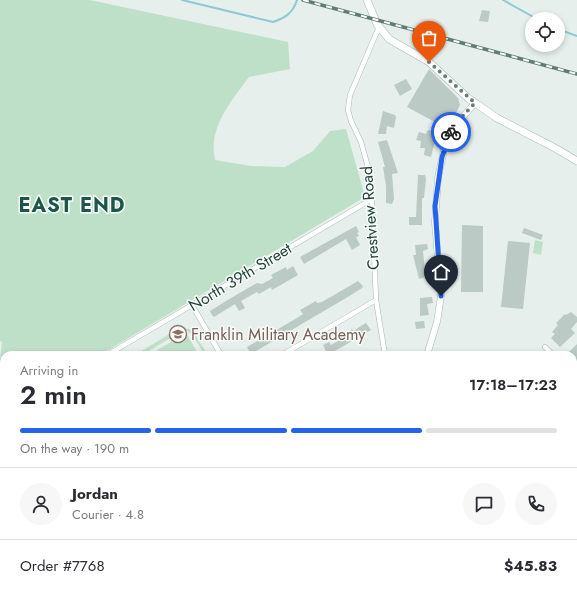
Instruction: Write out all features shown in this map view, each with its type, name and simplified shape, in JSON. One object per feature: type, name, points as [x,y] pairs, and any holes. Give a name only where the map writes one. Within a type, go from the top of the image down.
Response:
[{"type":"main road","points":[[367,0],[379,27],[389,39],[433,65],[475,103],[506,124],[551,145],[577,161]]},
{"type":"street","name":"Crestview Road","points":[[379,27],[364,59],[348,104],[349,115],[361,142],[366,158],[372,199],[376,300],[384,351]]},
{"type":"street","points":[[428,351],[438,315],[442,281],[435,222],[438,178],[445,145],[453,128],[475,103]]},
{"type":"street","name":"North 39th Street","points":[[115,351],[372,199]]},
{"type":"street","points":[[289,351],[376,300]]},
{"type":"street","points":[[192,305],[219,351]]},
{"type":"street","points":[[545,347],[549,351]]},
{"type":"green space","points":[[0,0],[90,0],[288,42],[290,69],[249,77],[227,107],[216,132],[214,141],[215,160],[251,166],[285,167],[313,151],[330,131],[346,129],[365,197],[107,351],[1,351],[2,342],[0,341]]},
{"type":"green space","points":[[535,240],[543,242],[541,255],[533,253]]},
{"type":"green space","points":[[181,327],[192,330],[205,351],[202,351],[191,333],[184,330],[149,351],[142,351]]},
{"type":"green space","points":[[186,333],[197,351],[156,351]]},
{"type":"building","points":[[482,10],[490,11],[488,22],[479,21]]},
{"type":"building","points":[[429,69],[458,98],[460,105],[448,129],[407,107]]},
{"type":"building","points":[[406,79],[412,89],[400,96],[394,85]]},
{"type":"building","points":[[383,111],[395,115],[394,128],[387,126],[386,134],[378,134]]},
{"type":"building","points":[[429,130],[437,133],[431,157],[424,155],[425,148],[420,148],[421,141],[416,140],[419,132],[426,134]]},
{"type":"building","points":[[387,140],[398,173],[392,174],[394,199],[392,204],[386,203],[386,186],[383,167],[385,167],[378,142]]},
{"type":"building","points":[[418,175],[425,175],[426,179],[424,198],[422,198],[422,225],[409,225],[409,217],[416,217]]},
{"type":"building","points":[[462,225],[483,226],[483,292],[461,292]]},
{"type":"building","points":[[356,226],[359,236],[356,237],[360,245],[352,250],[346,239],[304,264],[300,257]]},
{"type":"building","points":[[524,228],[543,235],[541,240],[522,233]]},
{"type":"building","points":[[508,241],[530,243],[523,309],[501,307]]},
{"type":"building","points":[[427,244],[428,249],[423,251],[425,270],[431,270],[432,275],[419,279],[413,255],[416,255],[415,245]]},
{"type":"building","points":[[293,266],[298,275],[272,290],[271,287],[259,294],[257,292],[241,301],[245,308],[239,311],[235,304],[214,317],[212,315],[210,311],[231,298],[257,283],[262,284],[273,278],[271,275],[286,267],[287,270]]},
{"type":"building","points":[[358,281],[363,286],[351,295],[256,351],[249,351],[247,347],[303,314],[300,310],[316,301],[317,303],[322,302]]},
{"type":"building","points":[[432,297],[433,303],[427,304],[429,315],[420,316],[420,298]]},
{"type":"building","points":[[571,312],[577,317],[577,322],[571,329],[575,333],[560,347],[551,338],[555,334],[552,332],[558,325],[556,323],[565,314],[566,315]]},
{"type":"building","points":[[424,321],[425,328],[416,329],[415,322]]},
{"type":"building","points":[[366,323],[371,330],[335,351],[326,351],[323,345],[329,342],[331,345],[348,335],[347,333],[352,329],[353,331]]},
{"type":"building","points":[[577,344],[577,351],[570,351]]},
{"type":"waterway","points":[[182,0],[273,22],[281,19],[291,12],[297,0]]},
{"type":"waterway","points":[[503,0],[525,12]]},
{"type":"waterway","points":[[565,32],[577,36]]},
{"type":"railway","points":[[303,0],[577,74]]},
{"type":"way so far","points":[[429,62],[475,103],[462,115],[451,132]]},
{"type":"place","name":"Franklin Military Academy","points":[[178,334]]},
{"type":"district","name":"EAST END","points":[[72,205]]},
{"type":"route","points":[[441,296],[442,281],[437,248],[435,206],[442,157],[445,145],[451,132]]}]
